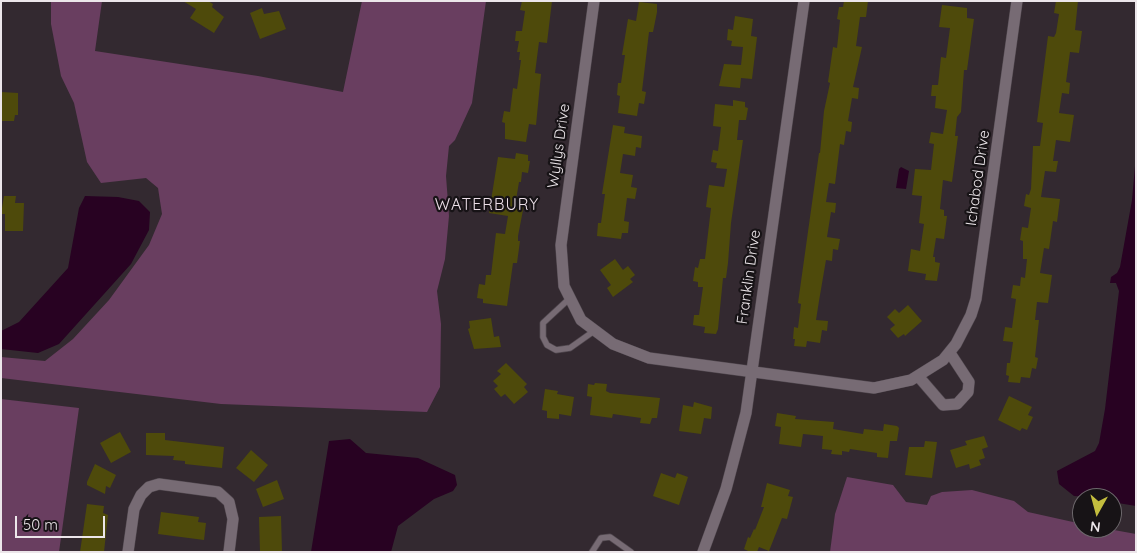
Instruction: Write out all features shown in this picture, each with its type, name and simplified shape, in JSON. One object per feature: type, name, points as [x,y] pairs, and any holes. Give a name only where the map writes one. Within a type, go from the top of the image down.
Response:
[{"type":"street","name":"Wyllys Drive","points":[[594,1],[561,245],[564,286],[580,320],[613,344],[649,358],[751,371]]},
{"type":"street","name":"Franklin Drive","points":[[703,552],[726,489],[746,413],[804,1]]},
{"type":"street","name":"Ichabod Drive","points":[[751,371],[874,388],[892,386],[918,376],[950,353],[966,328],[976,300],[1017,1]]},
{"type":"street","points":[[918,376],[943,405],[957,404],[968,392],[969,382],[950,353]]},
{"type":"street","points":[[128,552],[134,508],[141,495],[149,487],[159,484],[218,492],[229,502],[233,519],[229,552]]},
{"type":"lane","points":[[570,298],[543,323],[543,337],[547,345],[556,350],[570,348],[594,330]]},
{"type":"lane","points":[[592,552],[600,538],[610,536],[631,549],[631,552]]},
{"type":"shaded area","points":[[51,1],[102,1],[95,51],[258,76],[343,92],[362,1],[486,1],[472,103],[455,140],[449,146],[446,176],[449,216],[445,259],[437,291],[441,324],[440,387],[427,412],[221,404],[1,378],[1,357],[45,361],[73,339],[109,300],[149,245],[162,214],[158,188],[146,178],[101,183],[87,162],[74,103],[61,76],[51,24]]},
{"type":"shaded area","points":[[1136,155],[1136,506],[1122,504],[1122,488],[1072,488],[1072,494],[1059,484],[1057,471],[1095,451],[1099,443],[1105,409],[1119,291],[1116,283],[1110,283],[1111,277],[1117,273],[1120,267],[1132,200]]},
{"type":"shaded area","points":[[901,167],[909,171],[906,189],[896,188]]},
{"type":"shaded area","points":[[85,196],[118,197],[139,201],[150,212],[149,230],[131,264],[59,344],[38,353],[1,349],[1,331],[19,322],[68,268],[79,208]]},
{"type":"shaded area","points":[[1,399],[79,408],[59,552],[1,552]]},
{"type":"shaded area","points":[[350,439],[366,453],[418,458],[455,475],[457,485],[453,491],[434,499],[398,526],[391,552],[311,552],[329,441]]},
{"type":"shaded area","points":[[847,477],[893,485],[906,502],[927,505],[931,496],[942,492],[972,490],[1014,501],[1028,512],[1072,522],[1072,538],[1122,538],[1122,531],[1136,534],[1136,552],[830,552],[835,514]]},
{"type":"building","points":[[183,1],[208,1],[213,4],[212,7],[224,17],[214,33],[190,18],[196,9]]},
{"type":"building","points":[[522,1],[552,1],[547,43],[539,42],[535,73],[541,74],[536,125],[529,124],[526,142],[505,139],[505,123],[502,122],[504,111],[510,112],[513,88],[517,89],[521,60],[519,60],[520,52],[517,52],[519,41],[515,41],[516,31],[522,31],[525,11],[520,10]]},
{"type":"building","points":[[844,1],[868,1],[866,17],[860,17],[856,46],[862,47],[853,87],[859,88],[858,99],[852,98],[848,121],[852,122],[851,132],[846,131],[844,145],[840,144],[835,184],[829,183],[826,202],[836,203],[835,213],[831,212],[827,237],[840,239],[838,250],[833,249],[832,261],[826,260],[816,320],[828,321],[827,331],[822,330],[820,343],[807,341],[806,347],[794,346],[794,327],[798,328],[801,304],[798,303],[820,153],[824,111],[830,83],[828,82],[833,47],[837,48],[840,20],[837,19],[839,7],[843,7]]},
{"type":"building","points":[[1056,1],[1078,1],[1075,30],[1082,31],[1079,53],[1070,52],[1066,82],[1070,83],[1069,94],[1062,93],[1059,113],[1074,115],[1070,142],[1056,140],[1053,161],[1058,161],[1056,172],[1045,171],[1041,197],[1060,199],[1057,222],[1053,221],[1049,249],[1044,248],[1040,273],[1052,275],[1048,303],[1037,302],[1035,320],[1039,320],[1035,357],[1038,358],[1036,369],[1032,368],[1030,378],[1021,377],[1020,383],[1008,382],[1009,376],[1006,375],[1007,363],[1010,363],[1013,342],[1003,341],[1005,327],[1012,328],[1016,299],[1011,298],[1013,285],[1020,286],[1021,277],[1025,278],[1027,259],[1023,259],[1023,241],[1020,240],[1022,227],[1028,228],[1031,208],[1024,206],[1026,194],[1029,195],[1031,189],[1033,146],[1040,146],[1043,123],[1037,122],[1048,36],[1054,37],[1056,33],[1059,14],[1054,13]]},
{"type":"building","points":[[639,2],[657,4],[657,12],[653,32],[649,32],[642,91],[646,92],[644,104],[639,103],[637,116],[618,113],[620,96],[617,95],[618,83],[621,83],[625,55],[622,55],[628,19],[636,21]]},
{"type":"building","points":[[942,5],[967,8],[967,18],[974,19],[967,70],[964,70],[961,112],[957,117],[955,136],[958,136],[952,182],[943,180],[940,209],[944,210],[944,216],[947,216],[944,239],[936,238],[933,257],[935,257],[935,262],[940,263],[937,281],[925,280],[926,274],[908,271],[911,249],[920,251],[924,224],[919,223],[922,196],[912,195],[915,169],[931,170],[934,144],[929,143],[931,132],[943,134],[947,110],[935,108],[936,96],[931,96],[932,85],[938,85],[941,57],[946,58],[950,28],[939,27]]},
{"type":"building","points":[[262,8],[264,14],[279,11],[286,29],[260,39],[250,13]]},
{"type":"building","points":[[735,16],[753,19],[751,36],[757,37],[752,79],[741,78],[740,88],[719,86],[724,64],[741,65],[743,47],[731,46],[732,41],[727,40],[728,29],[733,30]]},
{"type":"building","points":[[1,92],[18,93],[18,115],[15,115],[14,121],[1,121]]},
{"type":"building","points":[[733,100],[745,102],[745,107],[748,108],[746,120],[739,120],[737,140],[743,140],[731,223],[726,278],[723,278],[718,329],[716,334],[704,333],[705,327],[693,325],[694,315],[699,315],[703,287],[698,287],[698,282],[693,281],[695,267],[698,268],[700,259],[705,259],[711,208],[706,207],[709,185],[724,187],[727,169],[716,168],[717,163],[711,162],[713,150],[718,151],[721,127],[713,126],[715,104],[733,106]]},
{"type":"building","points":[[613,125],[625,127],[624,133],[642,136],[641,148],[636,147],[635,156],[623,154],[620,173],[633,175],[631,187],[637,188],[635,199],[627,198],[624,221],[629,222],[628,233],[622,233],[621,239],[597,236],[598,223],[601,223],[605,194],[602,194]]},
{"type":"building","points":[[516,153],[528,155],[528,161],[530,161],[528,173],[522,172],[516,200],[517,204],[524,205],[518,236],[518,241],[520,241],[517,263],[513,263],[507,306],[483,303],[483,299],[477,298],[479,284],[485,285],[486,275],[491,275],[496,233],[505,234],[508,216],[489,213],[498,157],[515,159]]},
{"type":"building","points":[[4,196],[16,196],[15,203],[24,203],[23,231],[5,231],[5,214],[1,214]]},
{"type":"building","points":[[615,259],[623,270],[628,266],[635,275],[630,279],[633,282],[613,297],[607,288],[611,285],[600,270]]},
{"type":"building","points":[[908,305],[922,321],[905,336],[904,334],[898,338],[890,329],[895,325],[887,317],[895,309],[899,313]]},
{"type":"building","points":[[491,318],[494,337],[499,336],[501,347],[474,349],[468,329],[470,328],[469,321]]},
{"type":"building","points":[[506,363],[527,384],[524,387],[528,392],[514,404],[505,394],[501,397],[494,389],[498,386],[493,381],[501,374],[497,371]]},
{"type":"building","points":[[595,383],[607,384],[606,391],[610,393],[660,398],[657,418],[652,418],[650,424],[640,423],[641,418],[613,414],[612,418],[590,415],[592,397],[587,396],[588,384],[594,385]]},
{"type":"building","points":[[545,389],[558,391],[557,394],[574,397],[571,416],[559,414],[559,419],[547,418],[547,411],[542,410]]},
{"type":"building","points":[[1009,396],[1032,407],[1028,415],[1033,417],[1027,430],[1022,428],[1020,431],[998,420]]},
{"type":"building","points":[[694,402],[712,407],[711,419],[704,418],[701,434],[679,431],[683,405],[693,407]]},
{"type":"building","points":[[777,413],[796,416],[795,419],[834,422],[833,429],[863,434],[864,429],[883,431],[884,424],[897,426],[899,428],[897,441],[890,441],[888,458],[877,457],[877,453],[850,449],[849,452],[842,451],[842,455],[831,454],[832,450],[822,449],[823,436],[803,434],[801,447],[779,444],[781,427],[775,426]]},
{"type":"building","points":[[120,432],[131,452],[111,463],[100,443]]},
{"type":"building","points":[[146,433],[165,433],[165,440],[224,447],[222,468],[185,464],[185,461],[173,460],[174,456],[146,455]]},
{"type":"building","points":[[984,436],[988,447],[982,449],[985,458],[979,460],[981,465],[970,469],[969,464],[956,468],[950,450],[967,445],[965,441]]},
{"type":"building","points":[[925,441],[937,442],[932,478],[905,475],[909,447],[924,447]]},
{"type":"building","points":[[251,450],[268,465],[254,482],[236,468]]},
{"type":"building","points":[[95,464],[116,475],[110,488],[106,486],[105,494],[87,485]]},
{"type":"building","points":[[661,473],[675,478],[677,473],[688,477],[679,505],[653,496]]},
{"type":"building","points":[[277,480],[284,499],[263,507],[256,489]]},
{"type":"building","points":[[767,483],[790,490],[788,496],[793,497],[787,519],[782,518],[769,551],[759,547],[757,552],[750,552],[744,549],[748,537],[750,538],[755,530],[764,507],[761,507]]},
{"type":"building","points":[[87,504],[104,506],[103,513],[108,515],[104,552],[80,552]]},
{"type":"building","points":[[161,512],[199,517],[198,522],[206,523],[204,540],[158,534]]},
{"type":"building","points":[[281,516],[282,552],[260,552],[259,517]]},
{"type":"district","name":"WATERBURY","points":[[487,205]]}]
